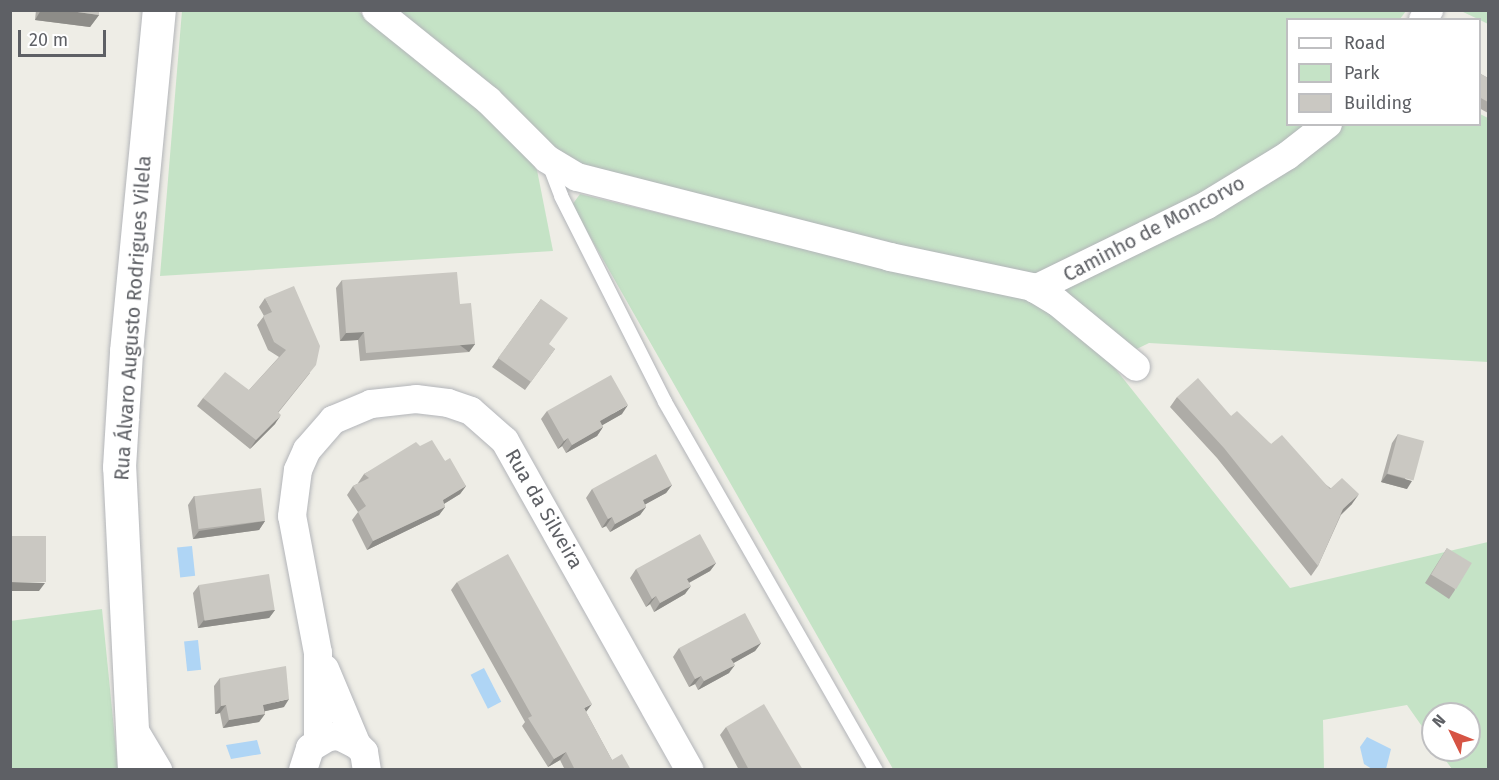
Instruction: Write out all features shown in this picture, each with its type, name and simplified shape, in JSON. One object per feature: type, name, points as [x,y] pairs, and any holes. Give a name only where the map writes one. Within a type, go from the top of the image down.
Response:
[{"type":"main road","name":"Rua Álvaro Augusto Rodrigues Vilela","points":[[134,770],[119,467],[126,351],[159,10]]},
{"type":"street","points":[[376,10],[488,100],[548,159],[577,177],[678,205],[1035,289],[1136,367]]},
{"type":"street","name":"Caminho de Moncorvo","points":[[1035,289],[1207,206],[1287,156],[1326,126]]},
{"type":"street","name":"Rua da Silveira","points":[[365,761],[318,653],[292,516],[297,470],[307,450],[333,420],[350,411],[416,399],[448,403],[471,411],[510,448],[690,770]]},
{"type":"street","name":"Rua da Silveira","points":[[310,753],[318,653]]},
{"type":"street","points":[[130,723],[158,770]]},
{"type":"street","name":"Rua da Silveira","points":[[310,753],[339,736],[365,761]]},
{"type":"street","points":[[289,770],[310,753]]},
{"type":"lane","points":[[548,159],[561,196],[665,402],[876,770]]},
{"type":"green space","points":[[182,11],[358,11],[492,115],[537,170],[553,251],[160,276]]},
{"type":"green space","points":[[390,11],[1406,11],[1401,18],[1286,18],[1286,126],[1481,126],[1481,114],[1488,118],[1488,362],[1149,343],[1110,362],[1290,588],[1488,542],[1488,769],[1452,769],[1447,762],[1481,762],[1481,702],[1421,702],[1421,725],[1407,705],[1323,720],[1324,769],[893,769],[572,205],[580,194],[704,224],[565,158]]},
{"type":"green space","points":[[1461,11],[1488,11],[1488,24],[1481,20],[1481,18]]},
{"type":"green space","points":[[102,609],[118,769],[11,769],[10,621]]},
{"type":"water","points":[[192,546],[195,576],[180,577],[177,548]]},
{"type":"water","points":[[198,640],[201,670],[187,671],[184,641]]},
{"type":"water","points":[[484,668],[501,702],[488,709],[471,675]]},
{"type":"water","points":[[1367,737],[1391,749],[1386,769],[1372,769],[1364,764],[1360,747]]},
{"type":"water","points":[[257,740],[261,754],[231,759],[226,745]]},
{"type":"building","points":[[63,10],[99,10],[99,15]]},
{"type":"building","points":[[1481,74],[1488,78],[1488,102],[1481,98]]},
{"type":"building","points":[[457,272],[460,304],[471,303],[475,344],[366,353],[364,332],[346,333],[342,280]]},
{"type":"building","points":[[294,286],[320,346],[316,365],[278,412],[281,415],[256,440],[203,398],[225,372],[249,390],[286,350],[274,342],[263,316],[272,312],[265,298]]},
{"type":"building","points":[[541,299],[568,318],[549,344],[555,349],[531,382],[498,358]]},
{"type":"building","points":[[611,375],[628,405],[600,421],[603,427],[572,445],[568,438],[564,441],[547,411]]},
{"type":"building","points":[[1198,378],[1231,416],[1237,411],[1271,444],[1282,435],[1330,489],[1342,478],[1359,494],[1343,509],[1318,566],[1224,448],[1177,397]]},
{"type":"building","points":[[1398,434],[1424,441],[1413,481],[1387,474]]},
{"type":"building","points":[[432,440],[445,461],[450,458],[466,486],[443,500],[445,507],[373,541],[358,512],[366,506],[353,486],[369,478],[364,474],[416,442],[420,446]]},
{"type":"building","points":[[656,454],[672,485],[643,500],[646,507],[615,524],[612,517],[608,519],[592,489]]},
{"type":"building","points":[[261,488],[265,521],[199,529],[194,496]]},
{"type":"building","points":[[700,534],[716,563],[687,579],[691,586],[660,603],[656,596],[652,599],[636,569]]},
{"type":"building","points":[[10,536],[46,536],[46,582],[10,582]]},
{"type":"building","points":[[1447,548],[1472,563],[1456,590],[1431,575]]},
{"type":"building","points":[[508,554],[592,704],[584,708],[612,760],[622,754],[631,770],[575,770],[566,752],[554,759],[528,718],[532,716],[457,582]]},
{"type":"building","points":[[269,574],[275,610],[205,621],[199,585]]},
{"type":"building","points":[[745,613],[761,643],[731,659],[735,665],[704,681],[701,676],[695,679],[679,648]]},
{"type":"building","points":[[286,666],[289,699],[263,705],[265,714],[229,720],[226,705],[221,706],[220,678]]},
{"type":"building","points":[[764,704],[803,770],[749,770],[726,727]]}]
